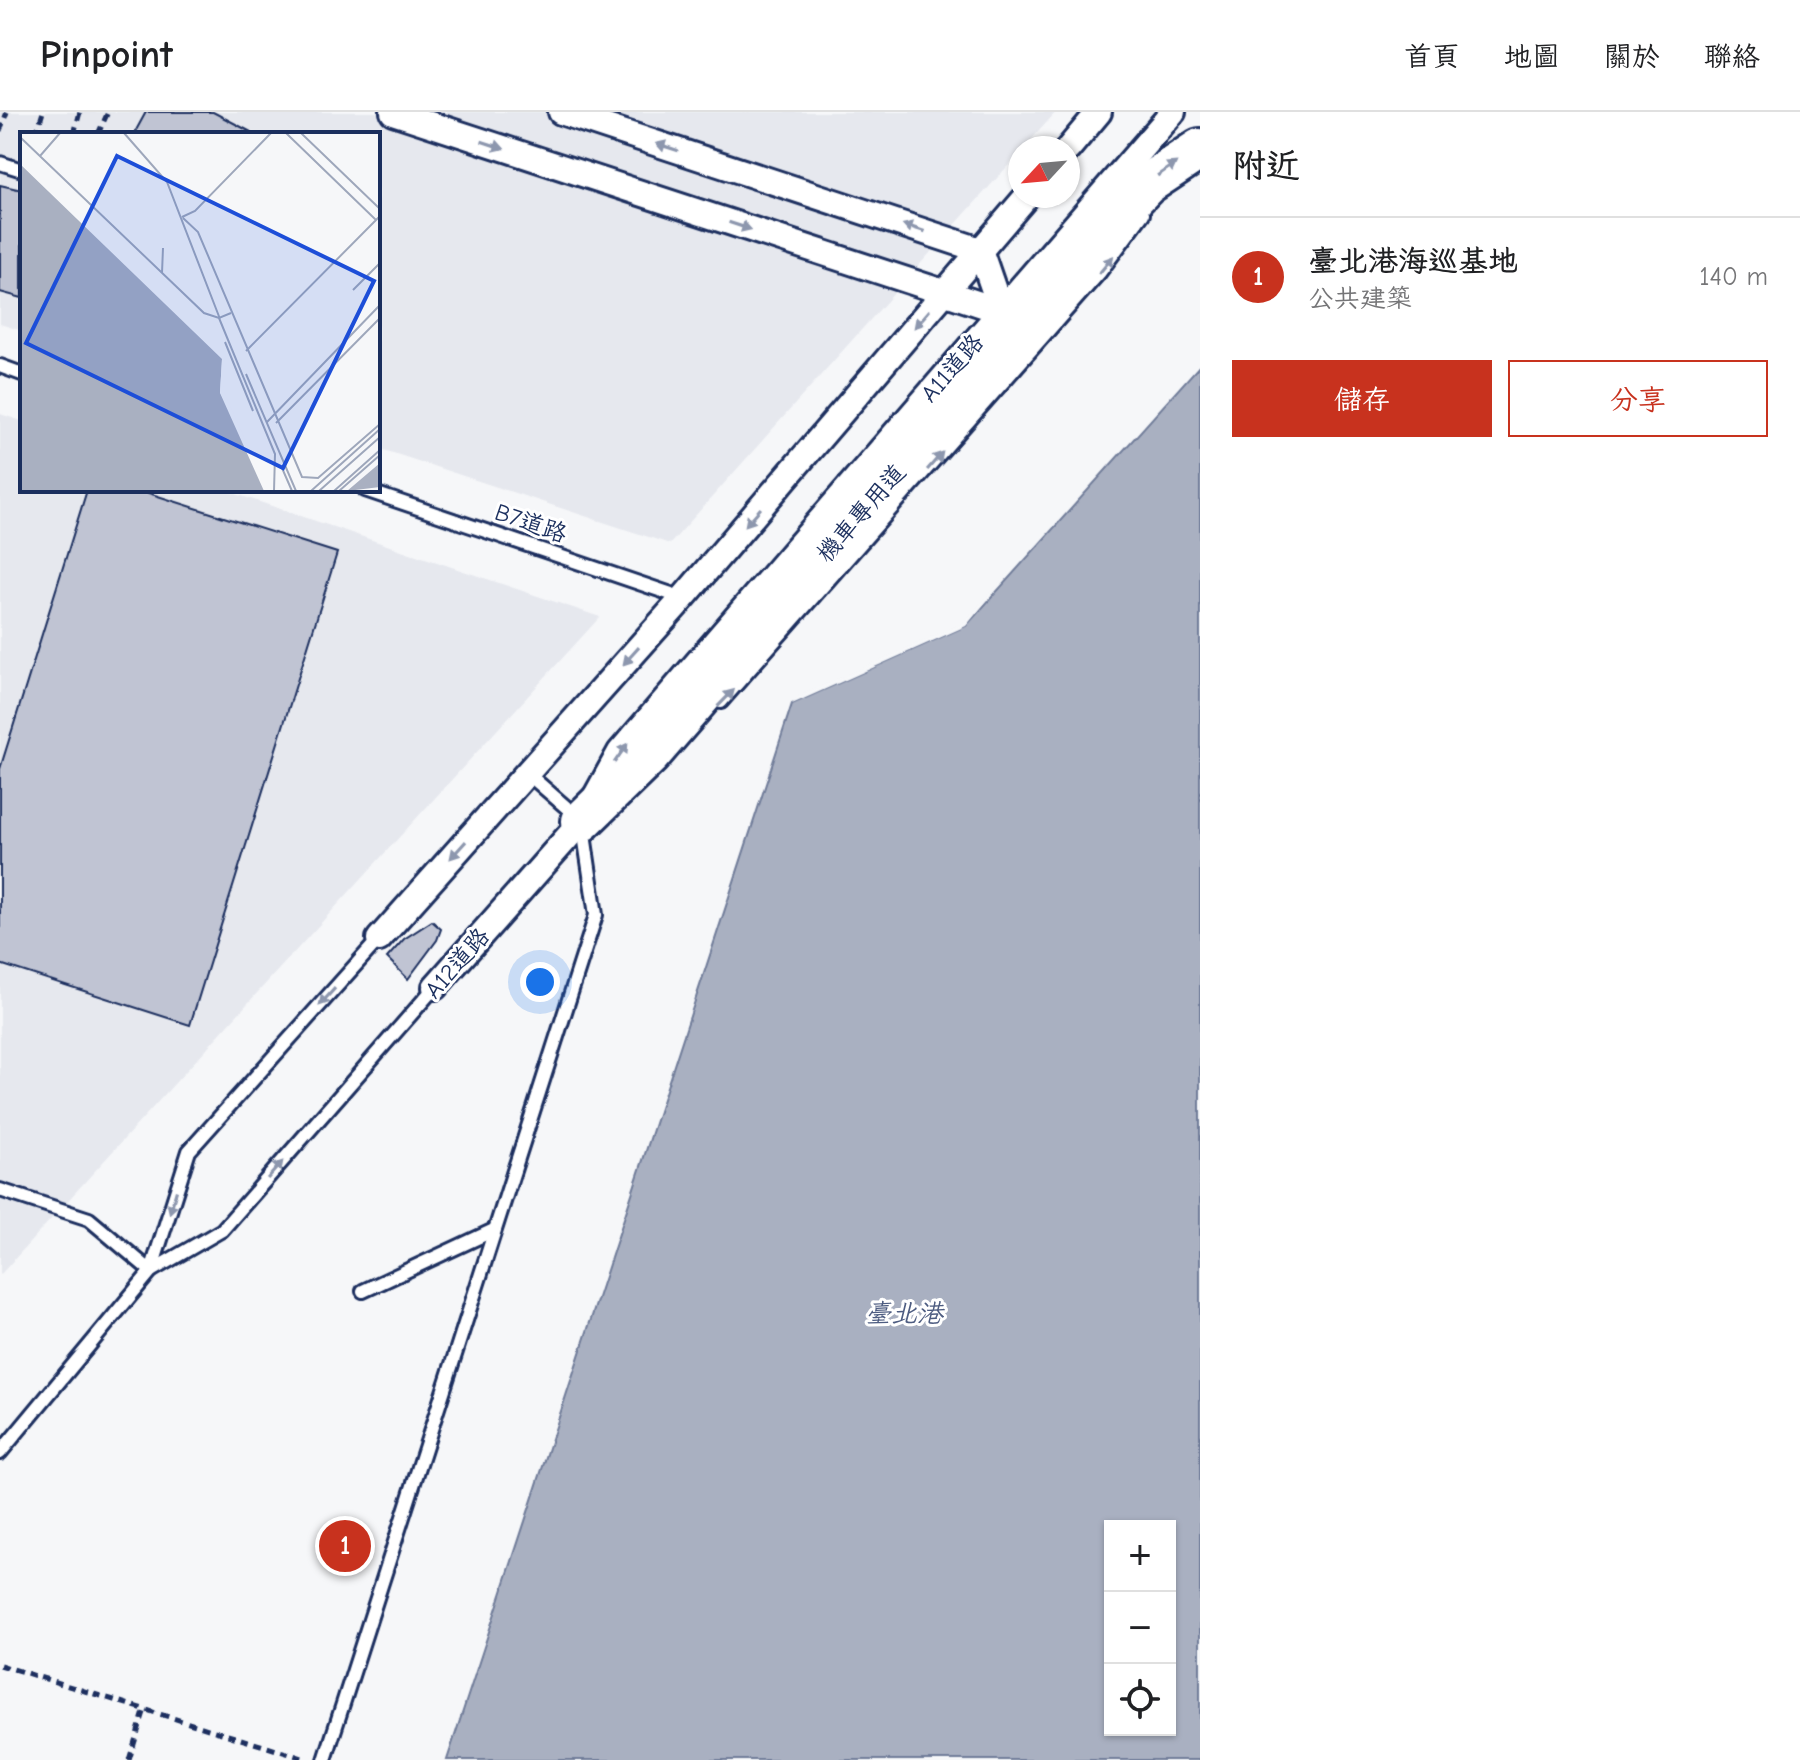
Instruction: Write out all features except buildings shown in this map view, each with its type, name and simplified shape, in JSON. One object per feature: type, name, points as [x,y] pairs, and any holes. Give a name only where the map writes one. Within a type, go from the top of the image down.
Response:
[{"type":"highway","points":[[582,821],[650,755],[1119,213],[1147,184],[1200,149]]},
{"type":"street","points":[[393,112],[1001,311]]},
{"type":"street","points":[[561,112],[980,250]]},
{"type":"street","points":[[1079,136],[1099,112]]},
{"type":"street","name":"A11道路","points":[[731,624],[1173,112]]},
{"type":"street","points":[[683,598],[1017,208]]},
{"type":"street","points":[[980,250],[1001,311]]},
{"type":"street","name":"A12道路","points":[[379,939],[683,598]]},
{"type":"street","name":"A12道路","points":[[435,987],[582,821],[620,752],[731,624]]},
{"type":"lane","points":[[0,163],[20,169]]},
{"type":"lane","name":"機車專用道","points":[[709,715],[761,660],[1100,272],[1147,207]]},
{"type":"lane","points":[[0,366],[20,373]]},
{"type":"lane","name":"B7道路","points":[[371,492],[683,598]]},
{"type":"lane","points":[[582,821],[657,770]]},
{"type":"lane","points":[[325,1760],[596,915],[582,821],[527,773]]},
{"type":"lane","name":"A12道路","points":[[151,1271],[189,1151],[379,939]]},
{"type":"lane","name":"A12道路","points":[[0,1453],[151,1271],[222,1230],[435,987]]},
{"type":"lane","points":[[0,1190],[89,1219],[151,1271]]},
{"type":"lane","points":[[363,1291],[494,1230]]},
{"type":"path","points":[[0,131],[7,112]]},
{"type":"path","points":[[37,132],[43,112]]},
{"type":"path","points":[[75,132],[80,112]]},
{"type":"path","points":[[99,132],[108,112]]},
{"type":"path","points":[[0,1665],[311,1760]]},
{"type":"path","points":[[129,1760],[145,1709]]},
{"type":"shaded area","points":[[0,112],[1056,112],[1035,136],[1008,136],[1008,166],[670,544],[380,449],[380,132],[20,132],[20,330],[0,324]]},
{"type":"shaded area","points":[[0,414],[20,420],[20,492],[230,492],[600,617],[0,1275]]},
{"type":"water","name":"臺北港","points":[[1200,365],[1200,1760],[447,1760],[792,704],[966,626]]},
{"type":"pier","points":[[1017,564],[966,626],[792,704],[798,697],[964,623]]},
{"type":"place","name":"臺北港海巡基地","points":[[345,1546]]}]
